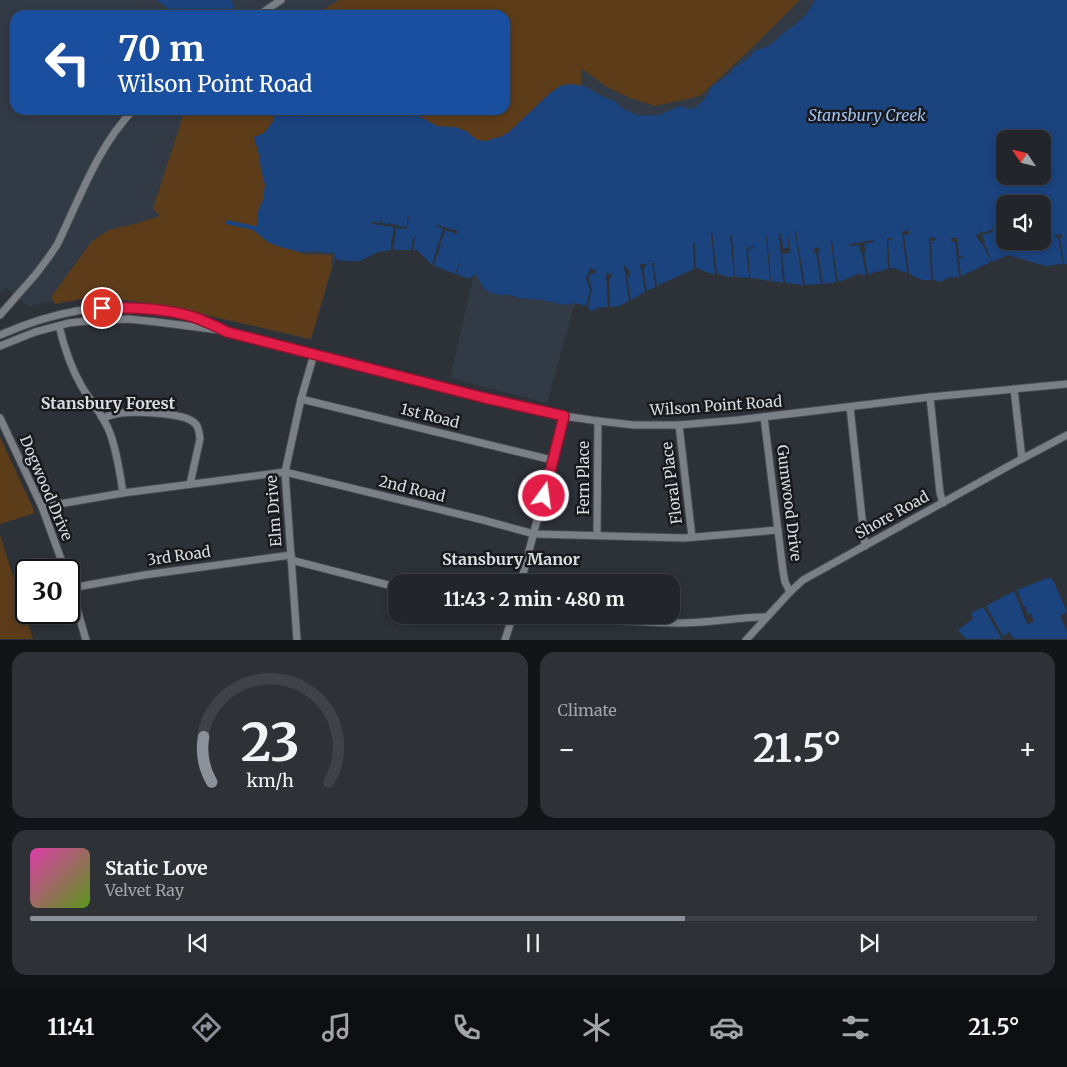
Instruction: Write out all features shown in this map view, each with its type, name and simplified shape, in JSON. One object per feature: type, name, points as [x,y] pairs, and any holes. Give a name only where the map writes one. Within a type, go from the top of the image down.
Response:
[{"type":"street","points":[[266,10],[281,0]]},
{"type":"street","points":[[0,315],[57,245],[104,149],[129,115]]},
{"type":"street","name":"Wilson Point Road","points":[[0,335],[72,311],[122,307],[177,313],[198,319],[227,332]]},
{"type":"street","name":"Wilson Point Road","points":[[0,346],[35,332],[87,320],[128,319],[227,332],[485,398],[564,416],[634,425],[679,425],[764,417],[930,397],[1067,384]]},
{"type":"street","points":[[59,326],[73,370],[109,432],[118,463],[123,493]]},
{"type":"street","name":"Elm Drive","points":[[296,639],[285,472],[314,354]]},
{"type":"street","points":[[1014,389],[1022,459]]},
{"type":"street","points":[[930,397],[942,503]]},
{"type":"street","name":"1st Road","points":[[302,399],[552,460]]},
{"type":"street","points":[[850,407],[865,546]]},
{"type":"street","points":[[102,418],[120,413],[135,412],[192,420],[197,425],[200,438],[190,484]]},
{"type":"street","points":[[523,574],[564,416]]},
{"type":"street","name":"Gumwood Drive","points":[[764,417],[785,582],[790,592]]},
{"type":"street","name":"Dogwood Drive","points":[[0,418],[42,507],[61,559]]},
{"type":"street","name":"Fern Place","points":[[597,535],[598,421]]},
{"type":"street","name":"Floral Place","points":[[679,425],[692,537]]},
{"type":"street","name":"Shore Road","points":[[746,640],[803,580],[1067,435]]},
{"type":"street","name":"2nd Road","points":[[42,507],[123,493],[285,472],[534,534],[656,538],[778,530]]},
{"type":"street","name":"3rd Road","points":[[80,584],[291,558],[388,585]]},
{"type":"street","points":[[680,623],[766,617]]},
{"type":"street","points":[[80,619],[86,640]]},
{"type":"street","points":[[505,640],[510,624]]},
{"type":"shaded area","points":[[0,0],[823,0],[699,111],[655,122],[510,110],[510,10],[10,10],[10,115],[297,115],[287,244],[311,251],[337,253],[311,340],[195,312],[115,300],[93,297],[67,299],[29,307],[6,288],[0,294]]},
{"type":"shaded area","points":[[339,0],[800,0],[700,96],[655,106],[630,98],[607,87],[582,69],[580,90],[513,135],[486,145],[422,131],[400,115],[510,115],[510,10],[323,10]]},
{"type":"shaded area","points":[[183,115],[296,115],[281,246],[304,254],[331,255],[332,266],[311,339],[136,301],[92,297],[55,304],[51,297],[92,241],[109,230],[160,216],[153,208]]},
{"type":"shaded area","points":[[474,274],[499,295],[510,295],[565,305],[575,303],[547,403],[450,378]]},
{"type":"shaded area","points":[[0,437],[35,513],[0,524]]},
{"type":"shaded area","points":[[0,535],[15,582],[15,624],[28,624],[33,639],[0,639]]},
{"type":"water","points":[[157,0],[231,0],[233,4],[232,10],[170,10]]},
{"type":"water","name":"Stansbury Creek","points":[[815,0],[1067,0],[1067,264],[1064,264],[1060,238],[1063,237],[1062,234],[1055,235],[1055,238],[1058,238],[1063,264],[1046,266],[1008,255],[992,262],[987,250],[989,249],[987,249],[982,235],[993,232],[992,225],[992,230],[981,233],[979,227],[980,233],[976,235],[991,262],[961,276],[959,258],[965,256],[959,256],[957,238],[951,238],[952,242],[955,242],[959,277],[947,278],[941,282],[933,280],[931,241],[935,241],[936,238],[929,237],[931,280],[922,280],[909,274],[904,235],[909,234],[907,224],[907,231],[902,231],[907,273],[890,268],[888,240],[891,240],[891,238],[887,238],[888,269],[868,274],[864,244],[874,242],[874,240],[850,244],[850,246],[859,245],[866,275],[859,273],[838,282],[832,240],[836,282],[823,284],[818,252],[820,252],[819,247],[814,249],[814,253],[816,253],[821,284],[805,285],[795,231],[803,285],[785,283],[782,254],[790,253],[788,233],[788,248],[783,248],[781,234],[779,234],[783,283],[771,281],[767,236],[770,281],[750,278],[748,249],[754,248],[753,244],[753,247],[747,248],[746,246],[749,278],[735,277],[732,235],[730,235],[734,277],[717,274],[711,231],[715,274],[696,268],[695,243],[693,242],[694,269],[657,286],[655,263],[651,263],[655,287],[647,291],[643,268],[646,267],[646,264],[640,264],[645,292],[631,300],[627,277],[630,277],[629,270],[627,270],[626,265],[624,266],[629,301],[619,306],[610,307],[609,278],[612,278],[612,274],[606,273],[608,307],[597,308],[592,311],[588,307],[592,290],[589,279],[590,273],[594,275],[596,270],[590,268],[586,279],[590,290],[586,306],[575,303],[565,305],[510,295],[499,295],[484,289],[476,274],[470,278],[464,278],[468,266],[464,277],[456,274],[460,263],[455,274],[434,266],[437,255],[441,255],[438,254],[440,247],[444,248],[440,246],[442,238],[445,239],[443,238],[445,230],[457,234],[458,231],[436,225],[443,229],[441,235],[437,235],[441,236],[439,243],[434,242],[438,244],[432,265],[417,250],[413,250],[415,238],[413,238],[411,250],[393,250],[394,245],[397,244],[394,244],[395,236],[398,236],[395,235],[396,228],[407,229],[409,216],[406,227],[398,226],[399,220],[398,225],[390,224],[390,220],[389,224],[381,223],[382,213],[380,223],[372,222],[372,224],[394,227],[390,245],[391,250],[378,252],[360,261],[337,260],[333,252],[301,252],[280,247],[269,243],[253,230],[226,224],[227,220],[258,225],[257,216],[263,200],[265,185],[254,137],[264,133],[274,120],[272,115],[419,115],[437,126],[455,127],[466,131],[477,140],[488,141],[509,132],[550,93],[560,86],[570,84],[584,86],[639,116],[659,115],[681,106],[688,109],[696,108],[707,96],[711,87],[730,74],[733,69],[750,57],[754,51],[773,43],[806,15]]},
{"type":"water","points":[[1052,578],[1067,612],[1060,616],[1067,632],[1067,639],[1014,639],[1009,632],[1003,636],[986,606],[1014,591],[1027,624],[1034,622],[1031,613],[1027,615],[1026,606],[1024,607],[1017,590]]},
{"type":"water","points":[[983,607],[1002,639],[966,639],[958,630],[973,619],[971,613]]},
{"type":"district","name":"Stansbury Forest","points":[[108,403]]},
{"type":"district","name":"Stansbury Manor","points":[[511,559]]},
{"type":"route","points":[[102,308],[137,308],[177,313],[198,319],[227,332],[485,398],[564,416],[544,496]]}]
